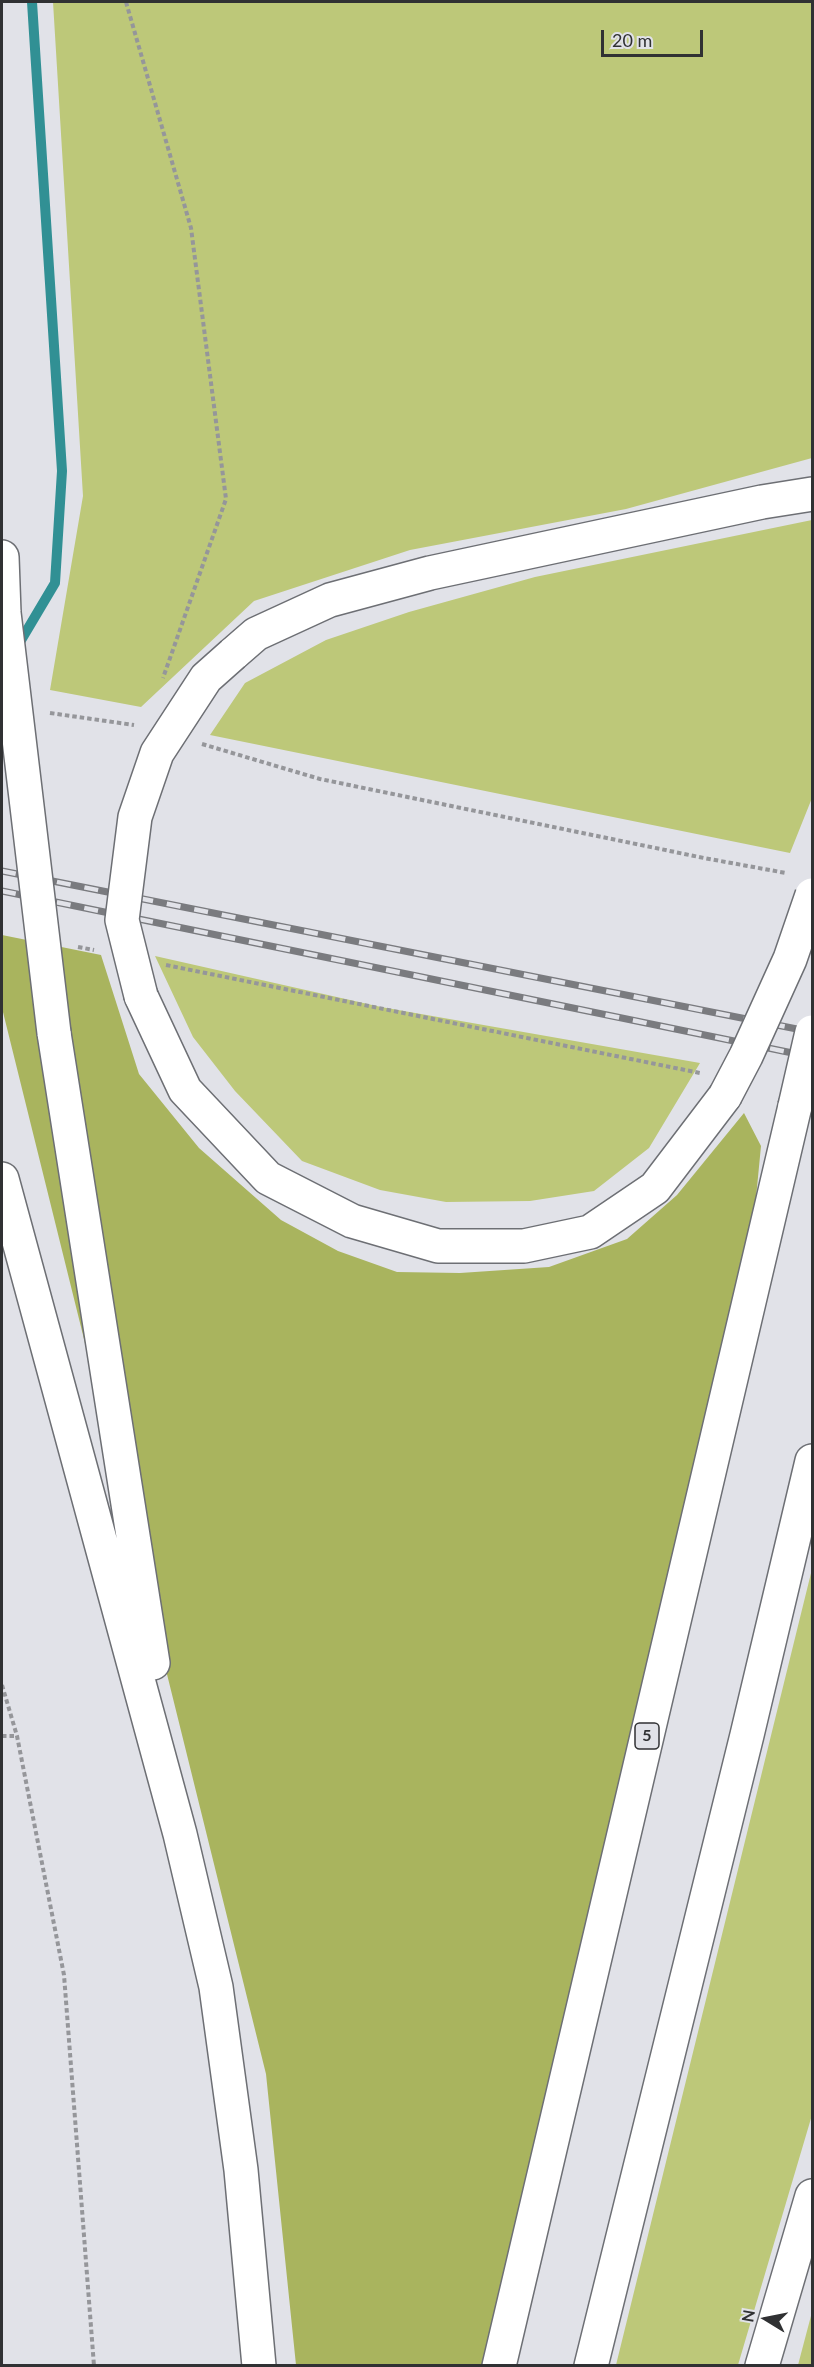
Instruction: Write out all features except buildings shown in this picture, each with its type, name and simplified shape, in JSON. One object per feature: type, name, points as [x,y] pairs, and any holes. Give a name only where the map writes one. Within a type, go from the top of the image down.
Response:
[{"type":"highway","points":[[802,884],[790,959],[746,1056],[716,1085],[655,1188],[590,1232],[524,1246],[438,1246],[352,1221],[268,1178],[185,1089],[141,996],[122,920],[135,817],[157,753],[206,678],[256,634],[330,600],[442,571],[762,502],[813,494]]},
{"type":"highway","points":[[2,557],[4,613],[54,1033],[180,1834]]},
{"type":"highway","name":"5","points":[[499,2366],[813,1032]]},
{"type":"highway","points":[[2,1179],[180,1834],[216,1987],[241,2170],[259,2366]]},
{"type":"highway","points":[[591,2366],[813,1461]]},
{"type":"highway","points":[[762,2366],[813,2196]]},
{"type":"path","points":[[126,2],[191,228],[226,499],[161,683]]},
{"type":"path","points":[[43,712],[146,727]]},
{"type":"path","points":[[200,743],[320,778],[704,858],[802,884]]},
{"type":"path","points":[[72,945],[96,950]]},
{"type":"path","points":[[154,962],[716,1085]]},
{"type":"path","points":[[2,1685],[17,1736],[64,1975],[94,2366]]},
{"type":"path","points":[[2,1736],[17,1736]]},
{"type":"green space","points":[[53,2],[812,2],[812,458],[626,509],[410,550],[254,601],[141,707],[50,690],[83,496]]},
{"type":"green space","points":[[812,520],[812,798],[790,853],[210,735],[245,683],[326,640],[409,612],[535,577]]},
{"type":"green space","points":[[2,935],[101,955],[139,1074],[199,1148],[281,1220],[338,1251],[397,1272],[460,1273],[549,1267],[627,1239],[677,1195],[744,1113],[761,1146],[755,1208],[571,2006],[482,2365],[296,2365],[266,2074],[2,1008]]},
{"type":"green space","points":[[155,956],[381,1007],[700,1063],[649,1148],[594,1191],[530,1201],[446,1202],[380,1190],[302,1161],[235,1091],[193,1037]]},
{"type":"green space","points":[[812,1569],[812,2115],[738,2365],[616,2365]]},
{"type":"green space","points":[[812,2312],[812,2365],[798,2365]]},
{"type":"waterway","points":[[17,647],[55,583],[62,471],[32,2]]},
{"type":"railway","points":[[2,871],[812,1032]]},
{"type":"railway","points":[[2,891],[812,1057]]}]
